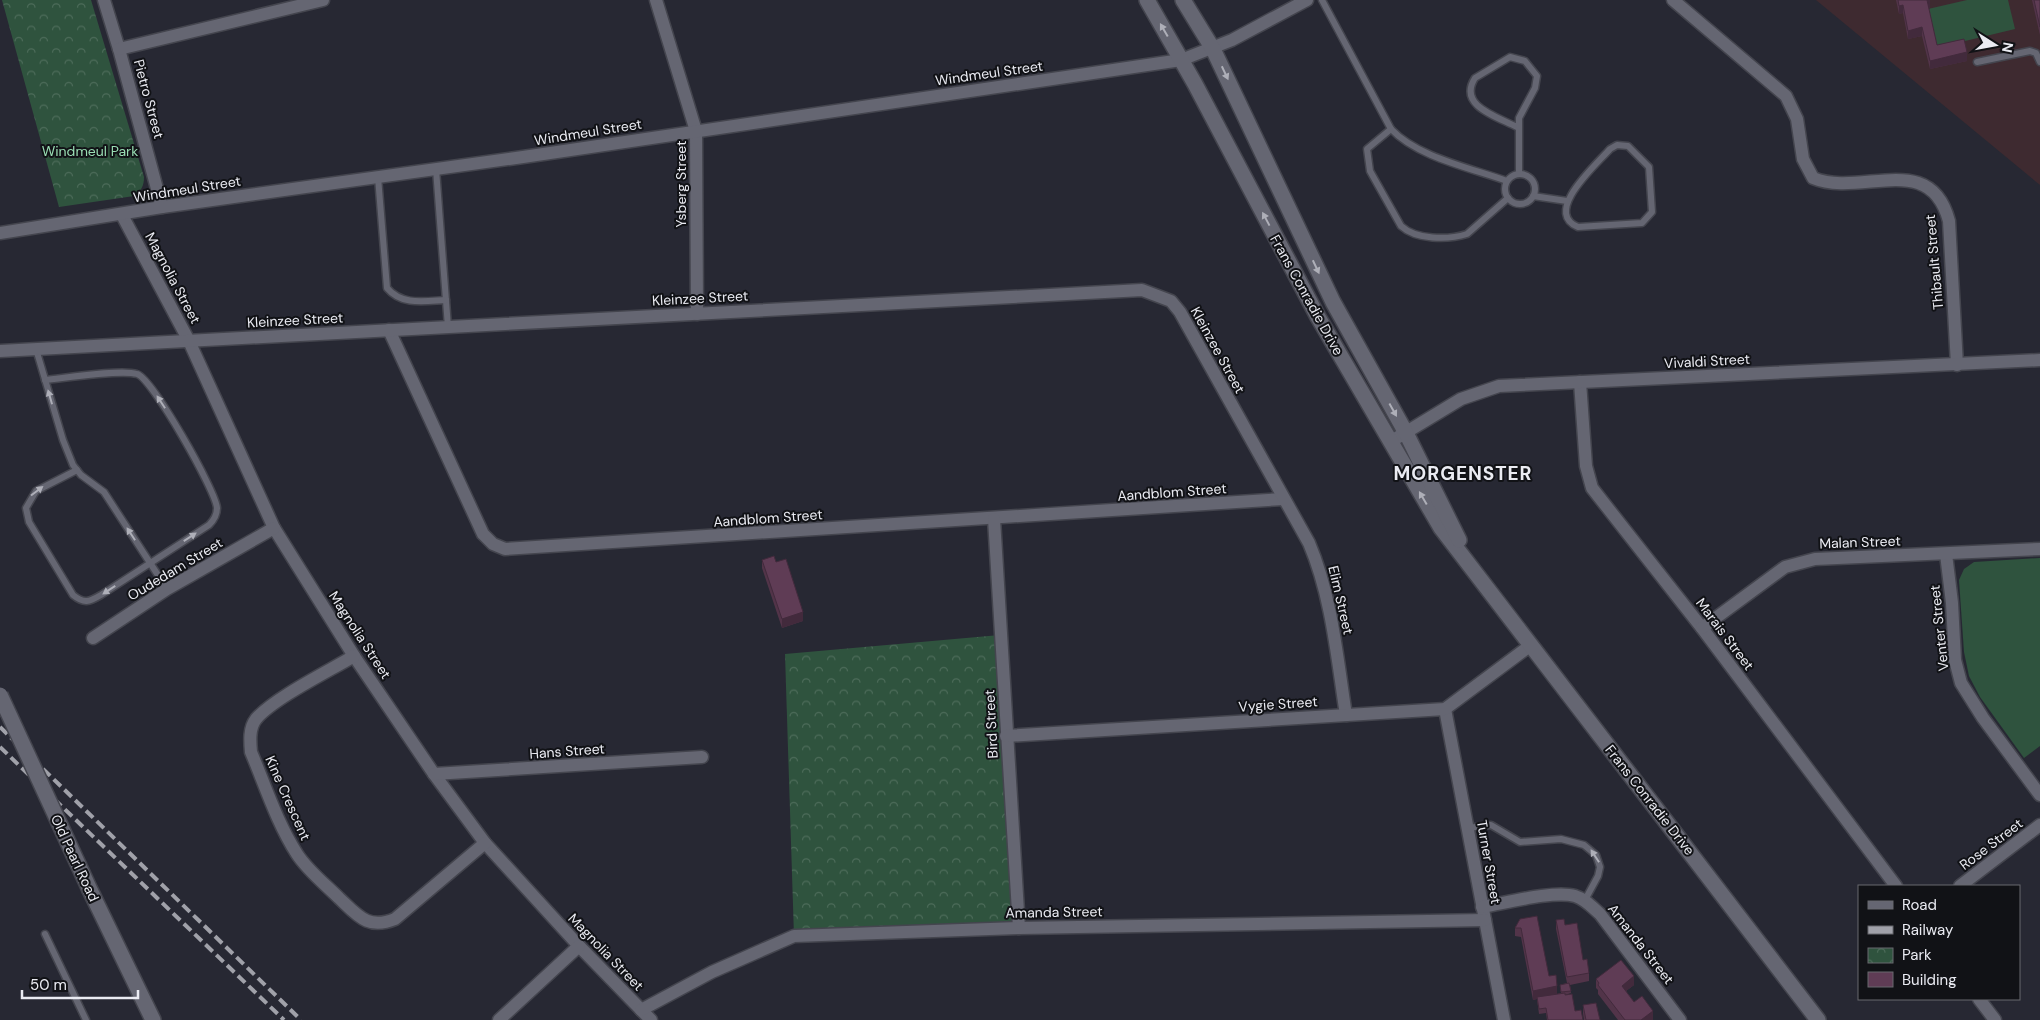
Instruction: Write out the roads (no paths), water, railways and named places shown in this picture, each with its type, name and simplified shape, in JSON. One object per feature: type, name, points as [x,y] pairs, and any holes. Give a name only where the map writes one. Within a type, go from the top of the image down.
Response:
[{"type":"street","name":"Pietro Street","points":[[104,0],[120,49],[162,207]]},
{"type":"street","points":[[120,49],[323,0]]},
{"type":"street","name":"Ysberg Street","points":[[656,0],[696,131],[696,314]]},
{"type":"street","name":"Frans Conradie Drive","points":[[1147,0],[1318,317],[1441,528],[1818,1020]]},
{"type":"street","name":"Frans Conradie Drive","points":[[1183,0],[1214,49],[1333,302],[1406,432],[1438,501],[1481,581]]},
{"type":"street","name":"Windmeul Street","points":[[0,233],[162,207],[1181,60],[1214,49],[1307,0]]},
{"type":"street","name":"Thibault Street","points":[[1673,0],[1786,96],[1797,119],[1803,159],[1813,178],[1831,182],[1902,180],[1926,186],[1936,194],[1944,206],[1949,222],[1957,364]]},
{"type":"street","name":"Magnolia Street","points":[[122,214],[189,341],[274,528],[354,656],[434,774],[485,843],[579,946],[651,1020]]},
{"type":"street","name":"Kleinzee Street","points":[[0,351],[1142,290],[1171,301],[1180,312],[1284,499]]},
{"type":"street","name":"Aandblom Street","points":[[388,330],[483,534],[493,544],[506,549],[1284,499]]},
{"type":"street","name":"Vivaldi Street","points":[[1390,442],[1461,398],[1498,386],[2040,360]]},
{"type":"street","name":"Marais Street","points":[[1580,382],[1586,466],[1592,488],[1702,628],[1895,885]]},
{"type":"street","name":"Elim Street","points":[[1284,499],[1316,559],[1335,643],[1346,715]]},
{"type":"street","name":"Bird Street","points":[[994,519],[1019,928]]},
{"type":"street","name":"Oudedam Street","points":[[93,638],[167,589],[274,528]]},
{"type":"street","name":"Malan Street","points":[[1702,628],[1785,566],[1798,562],[1815,559],[2040,549]]},
{"type":"street","name":"Venter Street","points":[[1946,554],[1952,603],[1955,660],[1961,683],[1983,718],[2040,795]]},
{"type":"street","points":[[1445,709],[1531,646]]},
{"type":"street","name":"Kine Crescent","points":[[354,656],[272,705],[255,720],[249,737],[251,752],[288,839],[298,855],[312,873],[357,915],[371,923],[382,924],[395,919],[485,843]]},
{"type":"street","name":"Old Paarl Road","points":[[0,695],[152,1020]]},
{"type":"street","name":"Vygie Street","points":[[1006,736],[1445,709]]},
{"type":"street","name":"Turner Street","points":[[1445,709],[1504,1020]]},
{"type":"street","name":"Hans Street","points":[[434,774],[702,757]]},
{"type":"street","name":"Rose Street","points":[[1961,885],[2040,826]]},
{"type":"street","points":[[1482,907],[1559,894],[1585,900]]},
{"type":"street","name":"Amanda Street","points":[[1585,900],[1600,914],[1680,1020]]},
{"type":"street","name":"Amanda Street","points":[[641,1010],[712,972],[794,936],[1019,928],[1485,920]]},
{"type":"street","points":[[499,1020],[579,946]]},
{"type":"street","points":[[1981,1000],[1995,1020]]},
{"type":"lane","points":[[1322,0],[1391,129],[1400,138],[1411,145],[1507,181]]},
{"type":"lane","points":[[1976,62],[2030,50],[2036,53],[2040,62]]},
{"type":"lane","points":[[1517,127],[1479,107],[1470,95],[1475,78],[1510,57],[1525,61],[1537,76],[1535,88],[1520,112],[1517,127],[1519,174]]},
{"type":"lane","points":[[1391,129],[1367,149],[1368,164],[1401,226],[1407,231],[1422,236],[1448,237],[1468,234],[1508,198]]},
{"type":"lane","points":[[1617,145],[1628,146],[1649,167],[1652,212],[1642,223],[1578,227],[1568,220],[1566,201],[1610,149],[1617,145]]},
{"type":"lane","points":[[436,168],[448,327]]},
{"type":"lane","points":[[1519,174],[1527,175],[1533,181],[1535,188],[1533,196],[1526,203],[1516,204],[1508,198],[1505,190],[1507,181],[1512,176],[1519,174]]},
{"type":"lane","points":[[378,176],[387,288],[396,297],[409,302],[446,300]]},
{"type":"lane","points":[[1533,196],[1566,201]]},
{"type":"lane","points":[[36,349],[63,440],[76,470],[104,492],[167,589]]},
{"type":"lane","points":[[45,380],[138,374],[147,381],[168,412],[215,499],[216,514],[209,525],[150,564],[91,601],[82,602],[73,595],[29,522],[26,508],[36,491],[76,470]]},
{"type":"lane","points":[[1468,828],[1491,825],[1520,842],[1561,839],[1584,845],[1596,855],[1600,867],[1598,876],[1585,900]]},
{"type":"lane","points":[[45,934],[86,1020]]},
{"type":"railway","points":[[0,727],[301,1020]]},
{"type":"railway","points":[[0,747],[284,1020]]},
{"type":"district","name":"MORGENSTER","points":[[1463,473]]},
{"type":"park label","name":"Windmeul Park","points":[[90,151]]}]
